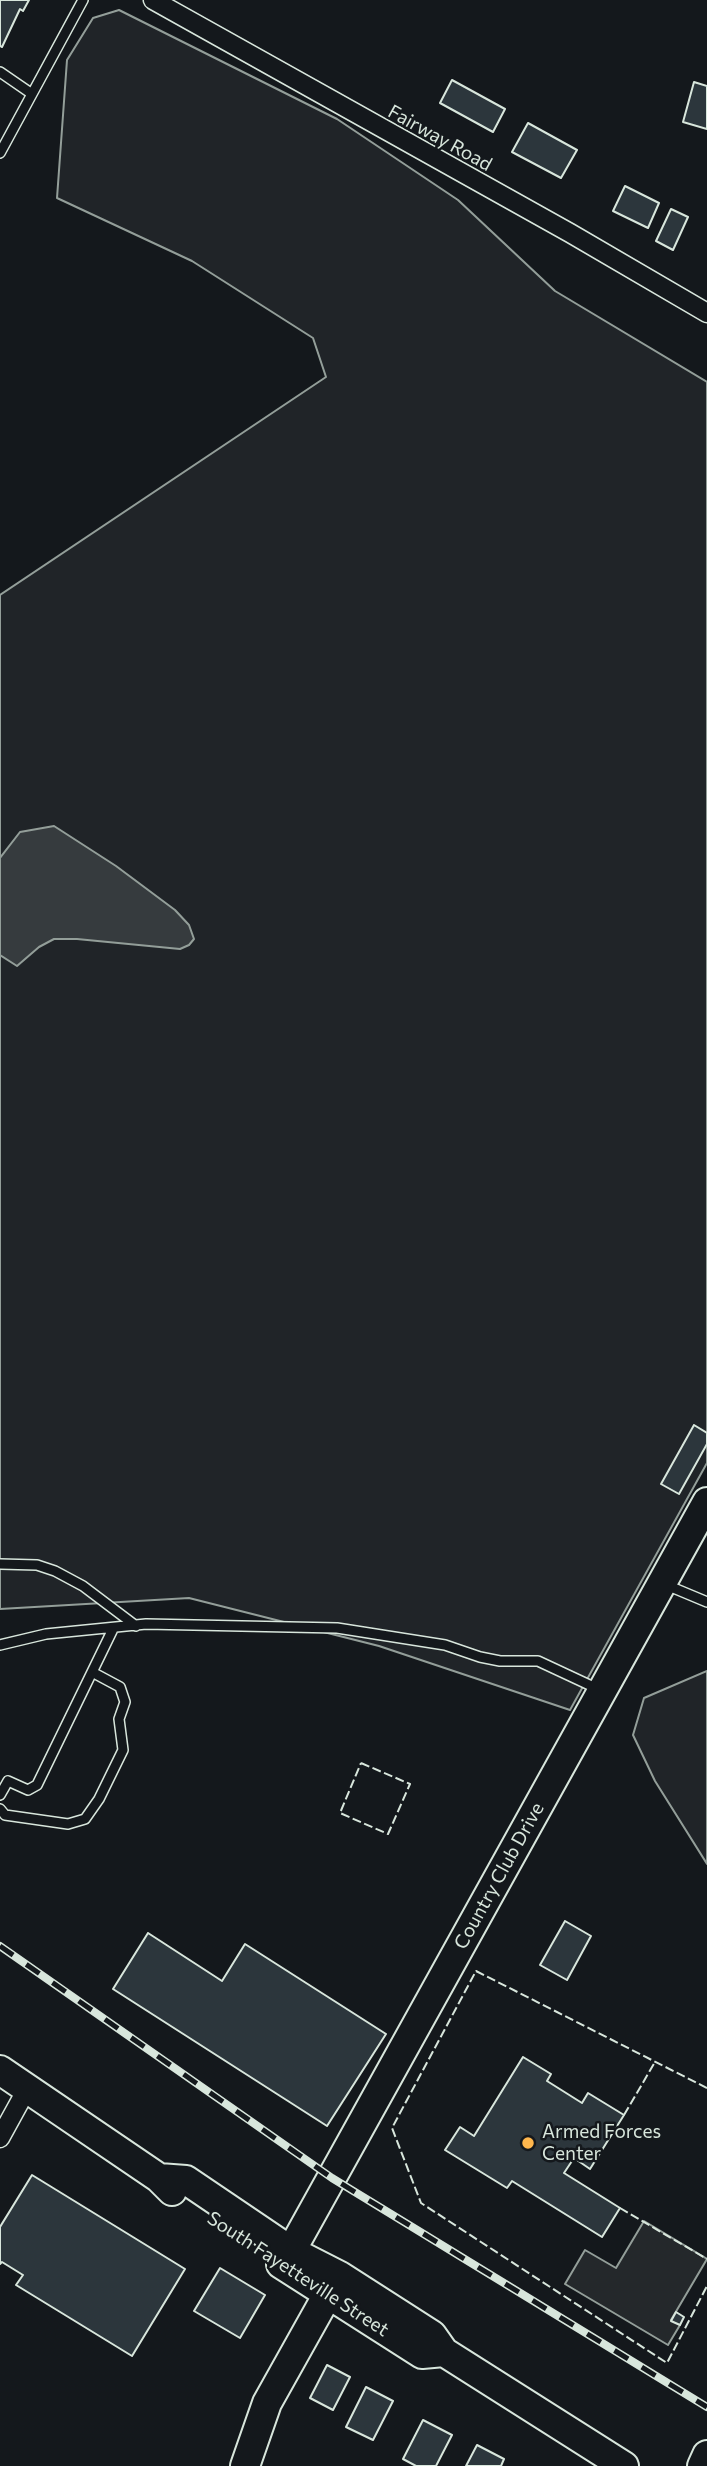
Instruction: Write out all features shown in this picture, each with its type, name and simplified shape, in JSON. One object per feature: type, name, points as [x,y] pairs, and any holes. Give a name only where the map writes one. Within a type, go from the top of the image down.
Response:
[{"type":"main road","name":"Country Club Drive","points":[[291,2251],[707,1502]]},
{"type":"main road","name":"South Fayetteville Street","points":[[0,2070],[159,2178],[176,2196],[422,2354],[443,2351]]},
{"type":"main road","name":"South Fayetteville Street","points":[[159,2178],[186,2180],[291,2251],[340,2276],[432,2335],[443,2351],[624,2466]]},
{"type":"main road","points":[[245,2466],[267,2403],[328,2294]]},
{"type":"main road","points":[[702,2466],[707,2455]]},
{"type":"street","name":"Fairway Road","points":[[153,0],[570,233],[707,313]]},
{"type":"street","points":[[0,2138],[28,2087]]},
{"type":"lane","points":[[0,153],[83,0]]},
{"type":"lane","points":[[0,72],[32,94]]},
{"type":"lane","points":[[0,1564],[37,1565],[55,1572],[83,1586],[136,1626]]},
{"type":"lane","points":[[662,1583],[707,1602]]},
{"type":"lane","points":[[0,1645],[46,1634],[136,1626],[209,1624],[337,1628],[401,1636],[500,1661],[538,1661],[602,1691]]},
{"type":"lane","points":[[0,1795],[4,1779],[28,1790],[37,1785],[113,1629]]},
{"type":"lane","points":[[0,1809],[5,1815],[68,1824],[85,1819],[99,1798],[123,1750],[119,1719],[125,1702],[120,1686],[92,1672]]},
{"type":"shaded area","points":[[119,10],[337,119],[458,200],[555,291],[707,382],[707,1463],[570,1710],[379,1646],[189,1598],[0,1609],[0,595],[326,377],[313,338],[192,261],[57,198],[67,60],[93,18]]},
{"type":"shaded area","points":[[54,826],[116,866],[175,910],[189,925],[194,939],[189,945],[180,949],[54,939],[39,947],[17,966],[0,955],[0,858],[20,832]]},
{"type":"shaded area","points":[[707,1671],[707,1864],[655,1781],[633,1735],[644,1698]]},
{"type":"shaded area","points":[[644,2221],[707,2259],[671,2320],[680,2325],[668,2345],[565,2284],[585,2250],[616,2268]]},
{"type":"building","points":[[0,0],[29,0],[23,11],[20,9],[2,47],[0,46]]},
{"type":"building","points":[[452,80],[505,109],[493,132],[440,103]]},
{"type":"building","points":[[694,82],[707,86],[707,129],[683,122]]},
{"type":"building","points":[[528,123],[577,150],[561,178],[512,152]]},
{"type":"building","points":[[625,186],[659,203],[648,228],[613,211]]},
{"type":"building","points":[[671,209],[688,217],[673,250],[656,241]]},
{"type":"building","points":[[694,1425],[707,1433],[707,1444],[679,1494],[661,1484]]},
{"type":"building","points":[[565,1921],[591,1936],[567,1980],[540,1965]]},
{"type":"building","points":[[148,1933],[222,1981],[245,1944],[386,2034],[327,2126],[113,1989]]},
{"type":"building","name":"Armed Forces Center","points":[[523,2057],[551,2074],[547,2081],[582,2103],[588,2093],[624,2115],[590,2169],[574,2158],[564,2173],[620,2208],[602,2237],[512,2181],[507,2188],[445,2150],[460,2127],[474,2136]]},
{"type":"building","points":[[32,2175],[185,2269],[132,2356],[16,2285],[23,2275],[2,2262],[0,2264],[0,2227]]},
{"type":"building","points":[[220,2268],[265,2295],[240,2338],[194,2311]]},
{"type":"building","points":[[676,2312],[684,2317],[680,2325],[671,2321]]},
{"type":"building","points":[[327,2365],[350,2377],[333,2410],[310,2398]]},
{"type":"building","points":[[366,2387],[393,2401],[373,2440],[346,2427]]},
{"type":"building","points":[[423,2420],[452,2435],[436,2466],[416,2466],[403,2459]]},
{"type":"building","points":[[477,2445],[504,2459],[501,2466],[466,2466]]},
{"type":"railway","points":[[0,1946],[332,2178],[707,2407]]},
{"type":"fence","points":[[361,1763],[410,1784],[388,1834],[340,1813],[361,1763]]},
{"type":"fence","points":[[707,2088],[476,1971],[392,2128],[421,2203],[667,2363],[707,2286]]},
{"type":"fence","points":[[624,2115],[655,2062]]},
{"type":"fence","points":[[620,2208],[707,2259]]},
{"type":"place","name":"Armed Forces Center","points":[[528,2143]]}]
